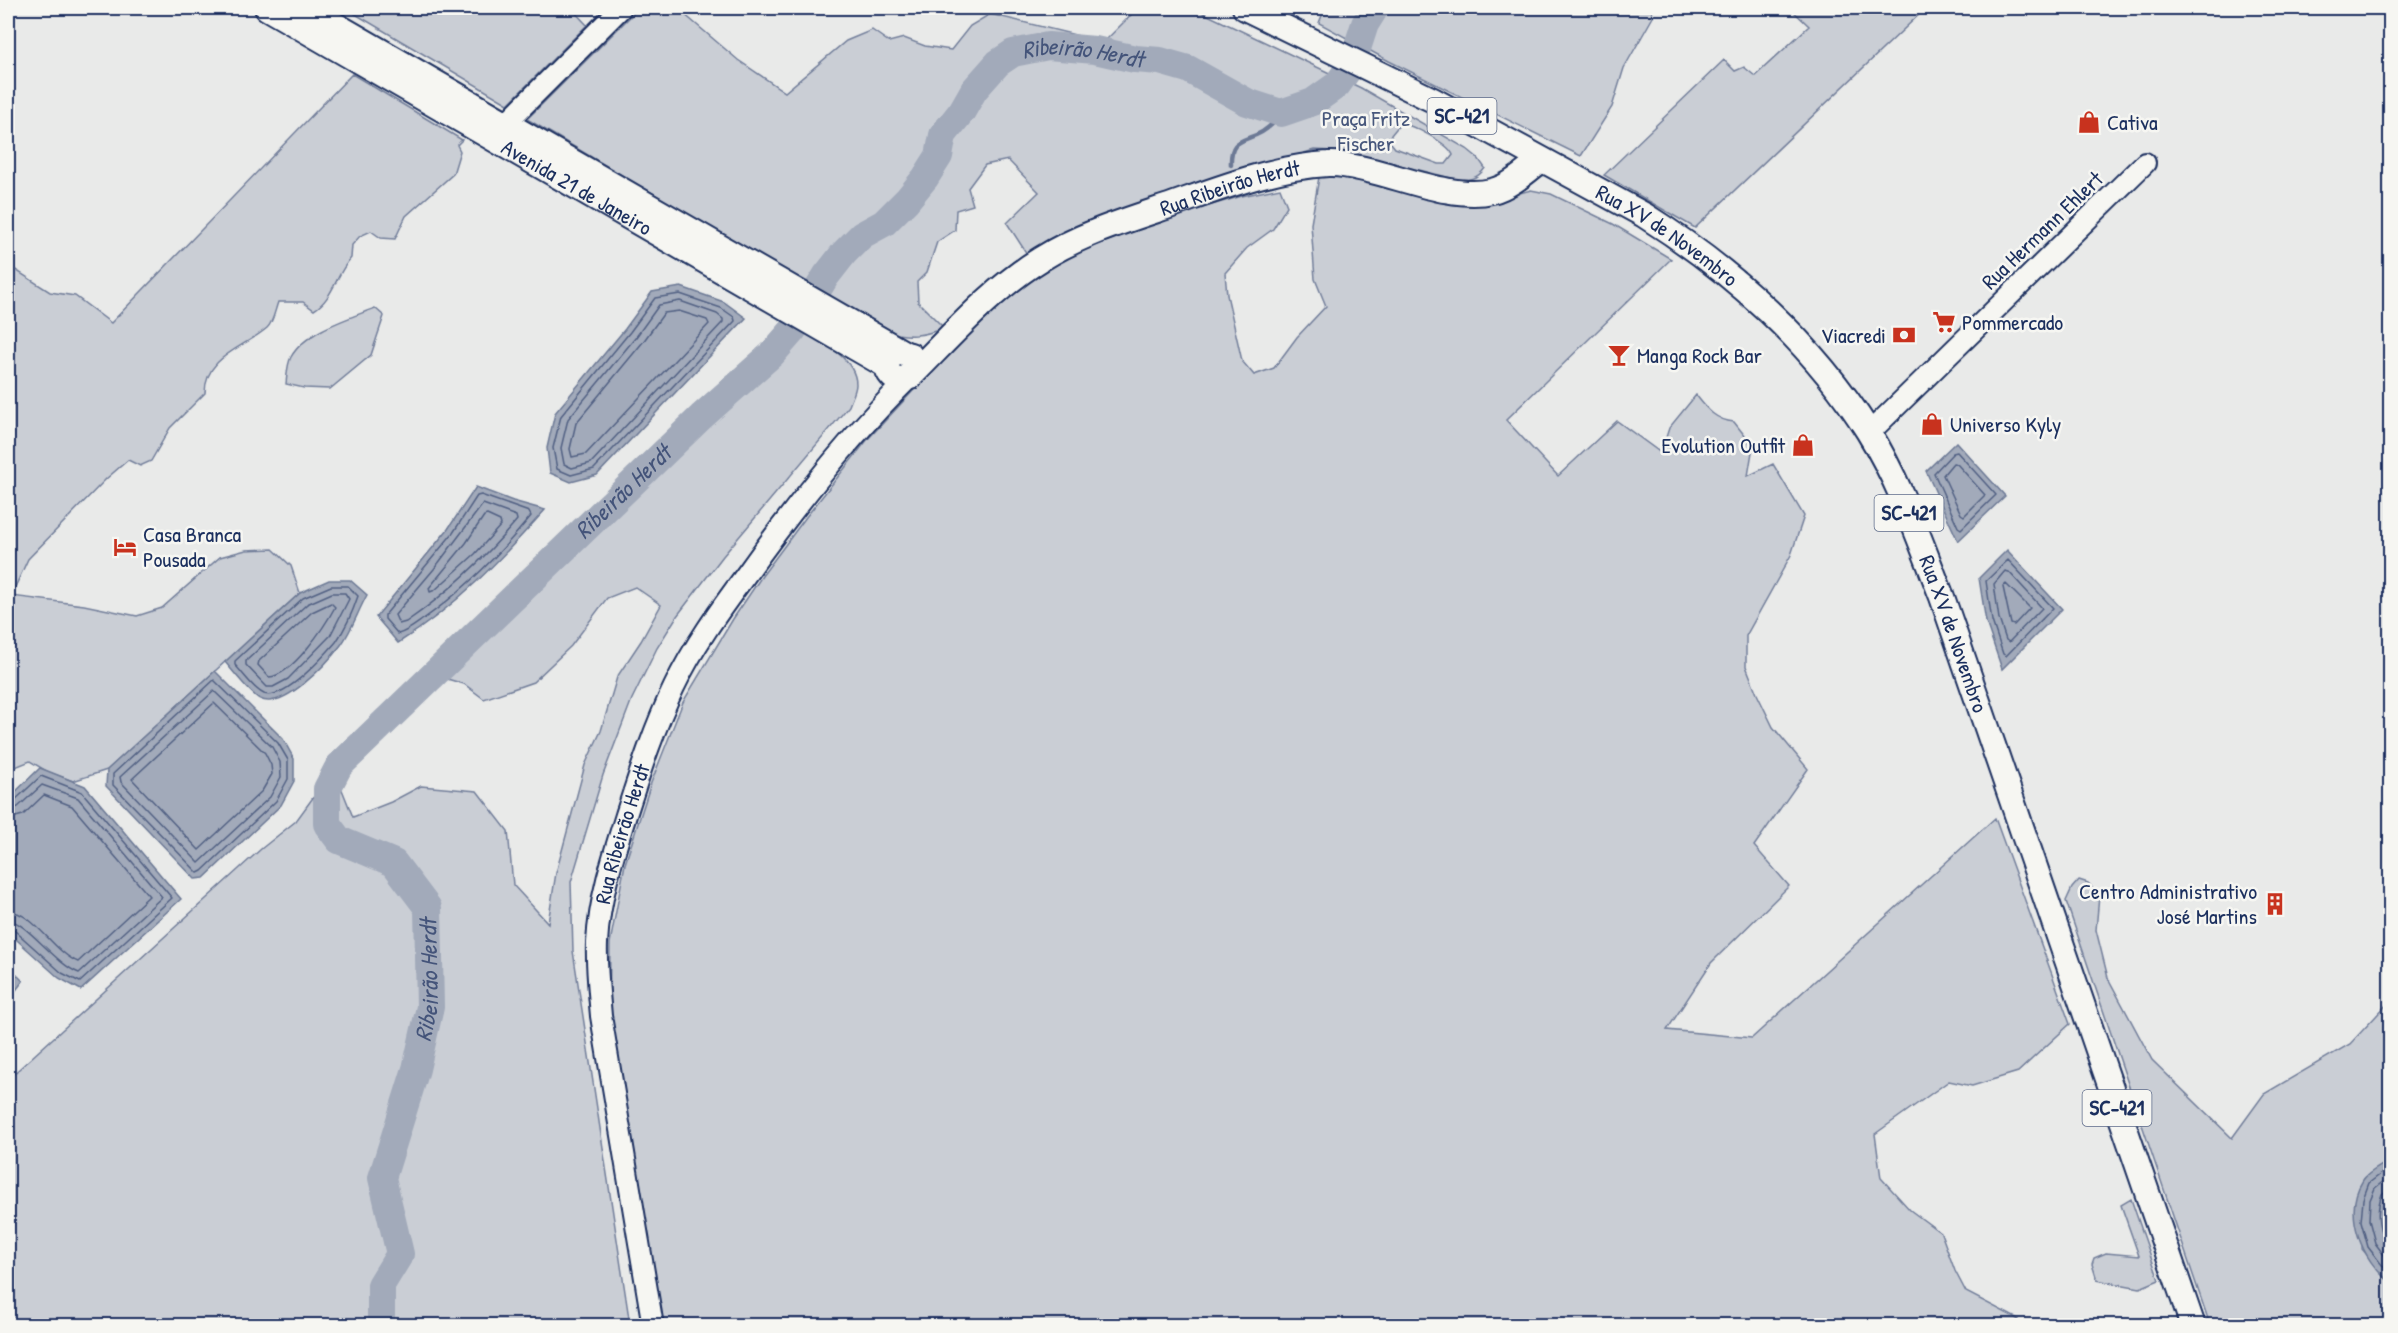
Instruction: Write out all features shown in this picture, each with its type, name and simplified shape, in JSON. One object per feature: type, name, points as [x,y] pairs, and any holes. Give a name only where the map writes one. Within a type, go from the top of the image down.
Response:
[{"type":"main road","name":"Avenida 21 de Janeiro","points":[[267,8],[795,302],[898,364]]},
{"type":"main road","name":"Avenida 21 de Janeiro","points":[[306,8],[506,123],[795,302]]},
{"type":"main road","name":"Rua XV de Novembro","points":[[1245,8],[1381,74],[1677,236],[1736,282],[1806,351],[1853,409],[1869,432],[1908,509],[1942,597],[2193,1326]]},
{"type":"main road","name":"Rua Ribeirão Herdt","points":[[898,364],[947,339],[1017,276],[1070,243],[1107,227],[1242,182],[1288,170],[1331,164],[1469,193],[1491,191],[1508,184],[1541,160]]},
{"type":"street","points":[[506,123],[621,8]]},
{"type":"street","name":"Rua Hermann Ehlert","points":[[1869,432],[2145,163]]},
{"type":"street","name":"Rua Ribeirão Herdt","points":[[653,1326],[601,1016],[597,941],[605,891],[624,822],[659,721],[694,650],[759,555],[875,410],[898,364]]},
{"type":"green space","points":[[345,8],[571,8],[587,25],[508,104]]},
{"type":"green space","name":"Praça Fritz Fischer","points":[[639,8],[677,8],[738,60],[785,92],[846,41],[872,30],[889,42],[904,38],[925,46],[951,50],[970,26],[990,14],[1104,42],[1138,8],[1193,8],[1361,88],[1467,149],[1485,168],[1479,175],[1472,178],[1455,179],[1364,156],[1314,150],[1234,174],[1027,254],[1007,223],[1039,192],[1008,160],[985,165],[968,188],[973,205],[956,210],[955,230],[937,242],[927,272],[917,282],[918,302],[944,328],[929,333],[908,335],[886,331],[527,119]],"holes":[[[1400,124],[1430,135],[1445,146],[1453,155],[1446,164],[1439,164],[1395,148],[1391,143],[1391,135]]]},
{"type":"green space","points":[[1325,8],[1651,8],[1653,17],[1624,68],[1612,107],[1581,156],[1389,61],[1319,23]]},
{"type":"green space","points":[[1790,8],[1926,8],[1695,228],[1604,175],[1724,60],[1735,71],[1744,67],[1755,76],[1809,26]]},
{"type":"green space","points":[[352,74],[462,140],[457,145],[460,151],[453,174],[406,216],[395,239],[381,238],[371,231],[360,236],[352,245],[351,258],[330,293],[314,310],[303,302],[278,302],[269,326],[227,354],[211,370],[205,393],[170,428],[151,461],[140,466],[128,460],[106,479],[28,559],[11,596],[84,605],[137,616],[162,608],[220,557],[246,550],[273,549],[291,566],[300,593],[107,770],[73,781],[48,772],[30,761],[8,770],[8,265],[50,292],[75,296],[111,323]]},
{"type":"green space","points":[[1336,176],[1472,206],[1531,190],[1551,194],[1613,224],[1671,259],[1506,420],[1558,476],[1617,421],[1661,453],[1669,428],[1696,395],[1717,416],[1734,422],[1753,446],[1748,476],[1773,464],[1804,516],[1791,555],[1746,636],[1746,666],[1757,694],[1773,727],[1808,769],[1754,846],[1789,886],[1711,963],[1667,1030],[1752,1038],[1995,818],[2070,1024],[2018,1072],[1972,1086],[1949,1081],[1875,1134],[1881,1178],[1910,1210],[1941,1233],[1955,1271],[1966,1292],[2018,1319],[2013,1325],[662,1326],[609,1033],[610,943],[625,864],[651,783],[683,702],[762,576],[868,439],[927,376],[1036,273],[1081,251],[1168,218],[1242,196],[1280,188],[1287,206],[1273,229],[1247,248],[1225,273],[1227,295],[1242,361],[1254,375],[1274,368],[1297,337],[1326,306],[1315,279],[1311,224],[1319,177]]},
{"type":"green space","points":[[375,308],[384,316],[371,355],[330,389],[304,388],[286,384],[291,357],[307,340],[329,326]]},
{"type":"green space","points":[[785,320],[829,346],[848,363],[854,373],[856,384],[849,406],[723,556],[677,616],[657,648],[632,699],[603,775],[571,882],[573,951],[630,1325],[8,1326],[8,1079],[261,849],[296,821],[328,777],[339,782],[353,817],[391,802],[421,786],[477,791],[508,831],[513,885],[548,923],[556,873],[585,765],[601,731],[617,677],[661,605],[635,587],[607,598],[571,646],[533,682],[484,699],[464,684],[437,676],[439,659],[461,638],[470,642],[585,532],[606,498],[680,424],[723,392]]},
{"type":"green space","points":[[2079,880],[2088,883],[2099,896],[2096,930],[2108,978],[2152,1060],[2232,1138],[2264,1094],[2350,1044],[2390,1001],[2390,1160],[2364,1179],[2362,1249],[2390,1282],[2390,1325],[2210,1325],[2066,901]]},
{"type":"green space","points":[[2131,1199],[2159,1280],[2140,1288],[2097,1280],[2092,1264],[2094,1258],[2106,1253],[2139,1256],[2121,1205]]},
{"type":"water","points":[[681,287],[724,302],[746,318],[597,475],[571,482],[550,473],[547,448],[555,413],[625,329],[652,292]]},
{"type":"water","points":[[1956,442],[2005,496],[1958,541],[1926,471]]},
{"type":"water","points":[[476,487],[545,510],[494,565],[458,598],[398,643],[376,617],[448,529]]},
{"type":"water","points":[[2007,550],[2062,609],[2002,669],[1986,622],[1979,578]]},
{"type":"water","points":[[329,580],[350,580],[367,595],[345,639],[316,673],[293,692],[270,701],[256,697],[225,662],[300,593]]},
{"type":"water","points":[[215,671],[283,739],[294,759],[294,781],[281,805],[204,878],[195,879],[106,786],[107,770]]},
{"type":"water","points":[[40,768],[85,786],[181,899],[81,990],[59,978],[8,932],[8,799]]},
{"type":"water","points":[[8,966],[23,981],[10,998],[8,997]]},
{"type":"water","points":[[2390,1160],[2390,1282],[2371,1262],[2364,1249],[2358,1236],[2354,1207],[2357,1193],[2365,1177]]},
{"type":"waterway","name":"Ribeirão Herdt","points":[[381,1326],[381,1285],[400,1254],[382,1178],[416,1069],[430,1007],[428,908],[394,863],[339,840],[327,824],[327,789],[339,766],[701,417],[772,354],[793,330],[826,276],[844,253],[862,235],[884,223],[925,178],[939,156],[943,135],[962,111],[974,90],[998,63],[1013,53],[1048,46],[1095,50],[1135,59],[1160,61],[1188,69],[1247,102],[1281,113],[1313,102],[1337,85],[1352,64],[1365,24],[1375,8]]},
{"type":"waterway","points":[[1231,165],[1234,147],[1263,131],[1281,113]]},
{"type":"place","name":"Cativa","points":[[2089,122]]},
{"type":"place","name":"Pommercado","points":[[1944,322]]},
{"type":"place","name":"Viacredi","points":[[1904,335]]},
{"type":"place","name":"Manga Rock Bar","points":[[1619,355]]},
{"type":"place","name":"Universo Kyly","points":[[1932,424]]},
{"type":"place","name":"Evolution Outfit","points":[[1803,445]]},
{"type":"place","name":"Casa Branca Pousada","points":[[125,547]]},
{"type":"place","name":"Centro Administrativo José Martins","points":[[2275,904]]}]
